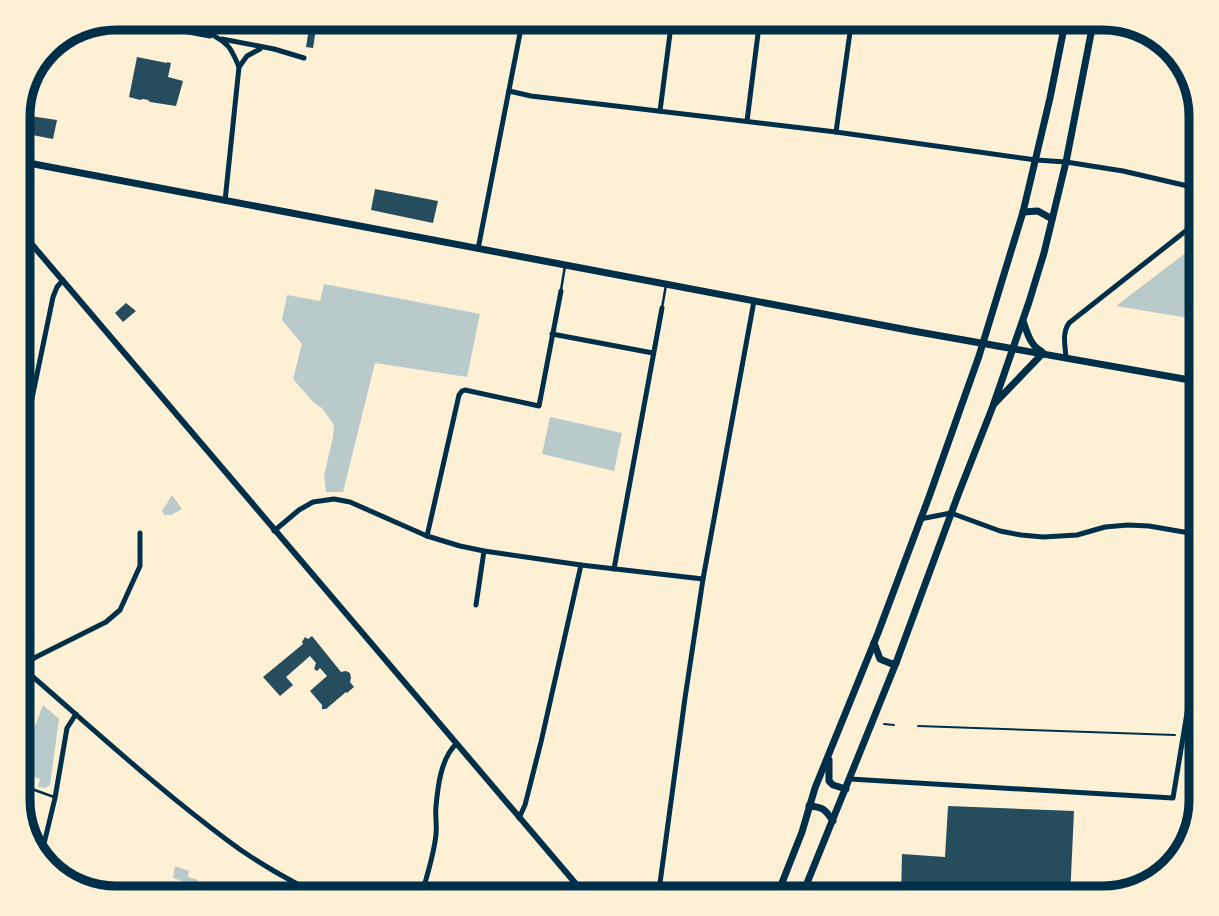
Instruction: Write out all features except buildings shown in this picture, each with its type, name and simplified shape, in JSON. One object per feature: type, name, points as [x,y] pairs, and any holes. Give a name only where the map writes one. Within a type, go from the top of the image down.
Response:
[{"type":"main road","points":[[781,886],[920,519],[982,344],[1023,212],[1064,30]]},
{"type":"main road","points":[[806,886],[896,663],[1023,321],[1066,162],[1092,30]]},
{"type":"main road","points":[[30,163],[754,302],[1189,380]]},
{"type":"main road","points":[[1023,212],[1038,211],[1052,219]]},
{"type":"main road","points":[[1023,321],[1035,348],[1045,354]]},
{"type":"main road","points":[[993,407],[1045,354]]},
{"type":"main road","points":[[874,642],[880,659],[896,663]]},
{"type":"main road","points":[[830,752],[829,781],[846,789]]},
{"type":"main road","points":[[809,806],[826,810],[833,821]]},
{"type":"street","points":[[178,30],[274,49],[304,58]]},
{"type":"street","points":[[206,30],[230,48],[239,67]]},
{"type":"street","points":[[478,249],[521,30]]},
{"type":"street","points":[[660,111],[670,30]]},
{"type":"street","points":[[747,121],[758,30]]},
{"type":"street","points":[[836,132],[850,30]]},
{"type":"street","points":[[225,201],[239,67],[247,56],[262,48]]},
{"type":"street","points":[[509,91],[1066,162],[1123,171],[1189,186]]},
{"type":"street","points":[[1066,357],[1064,335],[1069,323],[1189,228]]},
{"type":"street","points":[[30,242],[578,886]]},
{"type":"street","points":[[30,406],[52,297],[63,280]]},
{"type":"street","points":[[427,536],[459,395],[465,390],[539,406],[561,291]]},
{"type":"street","points":[[660,886],[704,579],[754,302]]},
{"type":"street","points":[[614,569],[662,309]]},
{"type":"street","points":[[552,334],[653,353]]},
{"type":"street","points":[[274,531],[313,502],[334,499],[350,502],[427,536],[484,551],[704,579]]},
{"type":"street","points":[[920,519],[951,513],[1000,531],[1043,537],[1128,525],[1189,534]]},
{"type":"street","points":[[30,660],[106,622],[120,610],[140,566],[141,533]]},
{"type":"street","points":[[476,605],[484,551]]},
{"type":"street","points":[[519,818],[525,805],[541,742],[580,565]]},
{"type":"street","points":[[30,675],[227,840],[260,863],[302,886]]},
{"type":"street","points":[[850,779],[1173,798],[1189,701]]},
{"type":"street","points":[[43,845],[55,798],[67,728],[76,714]]},
{"type":"street","points":[[424,886],[436,834],[436,806],[443,766],[448,753],[456,744]]},
{"type":"lane","points":[[561,291],[565,266]]},
{"type":"lane","points":[[662,309],[666,285]]},
{"type":"lane","points":[[30,789],[55,798]]},
{"type":"path","points":[[884,724],[894,725]]},
{"type":"path","points":[[918,726],[1183,735]]},
{"type":"shaded area","points":[[251,30],[276,30],[276,33]]},
{"type":"shaded area","points":[[1188,251],[1189,318],[1116,306]]},
{"type":"shaded area","points":[[324,284],[480,314],[467,377],[375,363],[343,492],[326,492],[324,476],[334,425],[322,408],[314,403],[293,379],[302,344],[282,320],[287,295],[320,301]]},
{"type":"shaded area","points":[[550,417],[622,433],[614,471],[542,454]]},
{"type":"shaded area","points":[[172,495],[182,509],[171,515],[164,515],[162,510]]},
{"type":"shaded area","points":[[43,705],[59,719],[50,785],[45,788],[38,787],[40,779],[30,775],[30,739]]},
{"type":"shaded area","points":[[175,866],[189,871],[188,877],[198,880],[197,884],[186,886],[173,878]]}]
